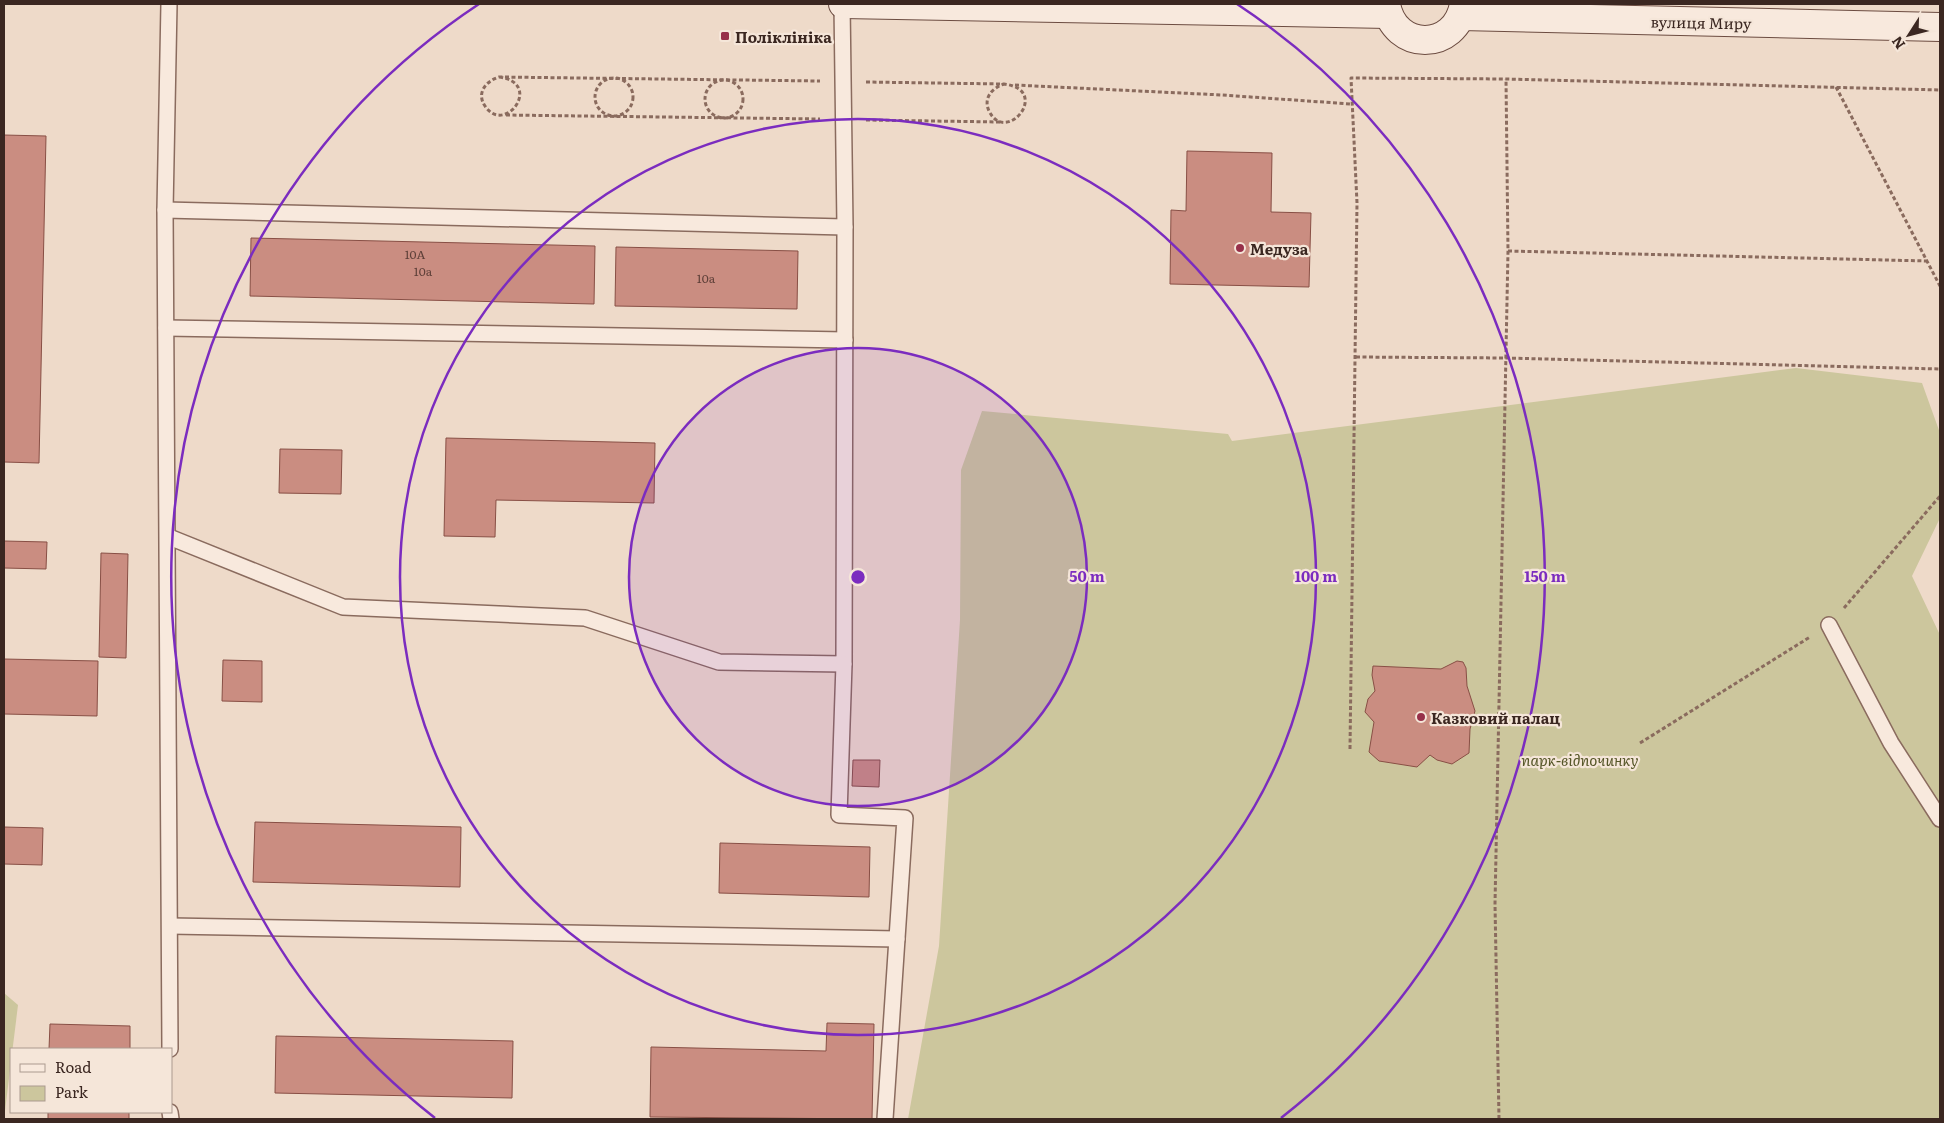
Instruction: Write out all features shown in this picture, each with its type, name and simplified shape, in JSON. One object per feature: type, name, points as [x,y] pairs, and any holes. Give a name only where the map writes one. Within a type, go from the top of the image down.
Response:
[{"type":"main road","points":[[843,4],[1387,9],[1394,26],[1405,35],[1417,40],[1431,40],[1449,32],[1463,10]]},
{"type":"main road","name":"вулиця Миру","points":[[1463,10],[1940,27]]},
{"type":"lane","points":[[169,4],[165,210],[169,537],[170,1048]]},
{"type":"lane","points":[[843,4],[845,227],[844,664],[839,815],[905,818],[885,1119]]},
{"type":"lane","points":[[165,210],[845,227]]},
{"type":"lane","points":[[166,328],[844,340]]},
{"type":"lane","points":[[169,537],[343,607],[585,618],[719,662],[844,664]]},
{"type":"lane","points":[[1829,625],[1891,744],[1940,820]]},
{"type":"lane","points":[[170,926],[897,939]]},
{"type":"path","points":[[499,77],[508,78],[515,83],[519,90],[520,99],[516,107],[502,115]]},
{"type":"path","points":[[1012,85],[1020,89],[1024,96],[1025,105],[1022,113],[1016,119],[1008,122],[502,115],[494,114],[487,109],[482,101],[482,92],[485,85],[491,79],[499,77],[1004,84],[1222,95],[1351,104]]},
{"type":"path","points":[[614,78],[629,86],[632,102],[622,115],[613,117],[605,115],[598,109],[594,101],[599,85],[614,78]]},
{"type":"path","points":[[1350,749],[1356,357],[1356,204],[1351,78],[1506,79],[1940,90]]},
{"type":"path","points":[[1500,1119],[1495,904],[1504,358],[1508,251],[1506,79]]},
{"type":"path","points":[[723,80],[732,82],[738,87],[742,95],[739,111],[732,116],[724,118],[709,111],[705,95],[708,87],[715,82],[723,80]]},
{"type":"path","points":[[1004,84],[990,92],[987,101],[988,109],[993,116],[1000,121],[1008,122]]},
{"type":"path","points":[[1836,87],[1940,286]]},
{"type":"path","points":[[1508,251],[1928,261]]},
{"type":"path","points":[[1356,357],[1504,358],[1940,369]]},
{"type":"path","points":[[1640,743],[1829,625],[1940,496]]},
{"type":"green space","name":"парк-відпочинку","points":[[1796,368],[1922,383],[1940,433],[1940,518],[1912,576],[1940,635],[1940,1119],[908,1119],[939,946],[960,620],[961,470],[982,411],[1228,434],[1232,441]]},
{"type":"green space","points":[[4,993],[18,1005],[13,1048],[10,1048],[10,1070],[4,1119]]},
{"type":"building","points":[[4,135],[46,136],[39,463],[4,462]]},
{"type":"building","name":"Медуза","points":[[1187,151],[1272,153],[1271,212],[1311,213],[1309,287],[1170,284],[1171,210],[1186,211]]},
{"type":"building","points":[[251,238],[595,246],[594,304],[250,296]]},
{"type":"building","points":[[616,247],[798,251],[797,309],[615,306]]},
{"type":"building","points":[[446,438],[655,443],[654,503],[496,500],[495,537],[444,536]]},
{"type":"building","points":[[280,449],[342,450],[341,494],[279,493]]},
{"type":"building","points":[[4,541],[47,542],[46,569],[4,568]]},
{"type":"building","points":[[101,553],[128,554],[126,658],[99,657]]},
{"type":"building","points":[[4,659],[98,661],[97,716],[4,714]]},
{"type":"building","points":[[223,660],[262,661],[262,702],[222,701]]},
{"type":"building","name":"Казковий палац","points":[[1457,661],[1463,662],[1466,668],[1467,686],[1475,711],[1470,729],[1469,753],[1452,764],[1437,760],[1430,755],[1417,767],[1379,761],[1369,752],[1374,722],[1365,712],[1368,699],[1375,691],[1372,675],[1373,666],[1441,669]]},
{"type":"building","points":[[853,760],[880,760],[879,787],[852,786]]},
{"type":"building","points":[[255,822],[461,827],[460,887],[253,882]]},
{"type":"building","points":[[4,827],[43,828],[42,865],[4,864]]},
{"type":"building","points":[[720,843],[870,847],[869,897],[719,893]]},
{"type":"building","points":[[827,1023],[874,1024],[872,1119],[650,1117],[651,1047],[826,1051]]},
{"type":"building","points":[[50,1024],[130,1026],[130,1048],[49,1048]]},
{"type":"building","points":[[276,1036],[513,1041],[512,1098],[275,1093]]},
{"type":"building","points":[[48,1113],[129,1113],[129,1119],[48,1119]]},
{"type":"place","name":"Поліклініка","points":[[725,36]]},
{"type":"place","name":"Медуза","points":[[1240,248]]},
{"type":"place","name":"Казковий палац","points":[[1421,717]]}]
